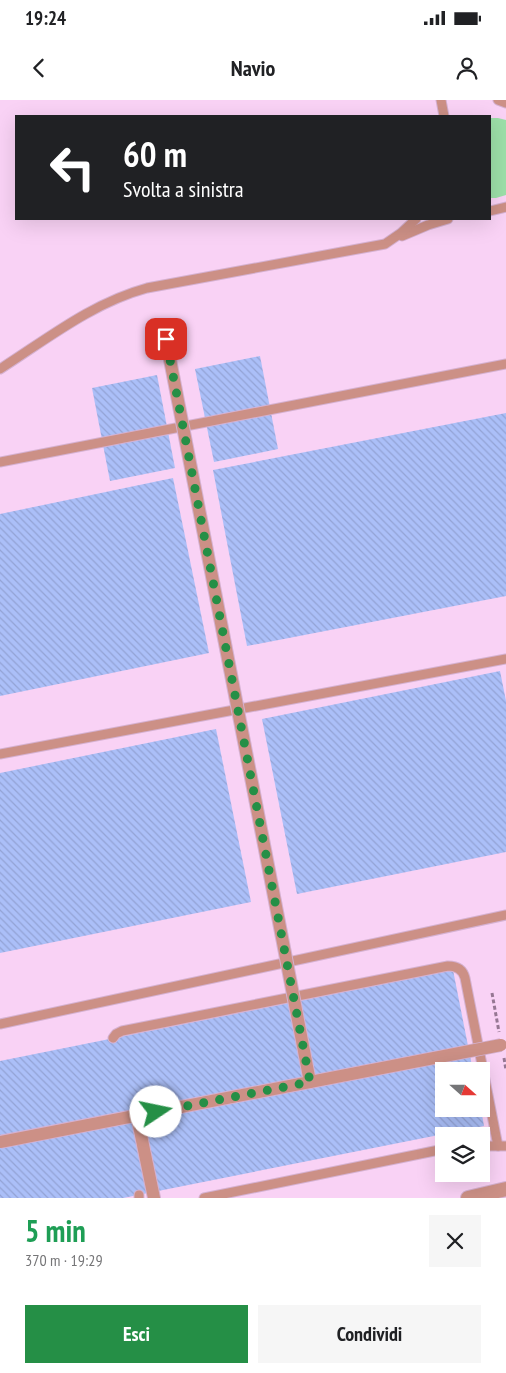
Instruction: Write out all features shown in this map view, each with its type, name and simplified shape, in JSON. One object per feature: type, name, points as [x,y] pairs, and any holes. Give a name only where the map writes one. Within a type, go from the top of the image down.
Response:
[{"type":"street","points":[[166,339],[310,1082]]},
{"type":"street","points":[[0,1142],[504,1044]]},
{"type":"street","points":[[137,1116],[154,1198]]},
{"type":"street","points":[[468,1198],[506,1189]]},
{"type":"lane","points":[[441,100],[444,115]]},
{"type":"lane","points":[[498,100],[506,104]]},
{"type":"lane","points":[[491,211],[506,208]]},
{"type":"lane","points":[[385,244],[415,220]]},
{"type":"lane","points":[[0,369],[89,312],[131,292],[385,244],[428,225],[445,220]]},
{"type":"lane","points":[[0,462],[506,364]]},
{"type":"lane","points":[[0,754],[506,659]]},
{"type":"lane","points":[[0,1024],[506,915]]},
{"type":"lane","points":[[113,1038],[122,1031],[448,966],[456,967],[462,971],[465,978],[502,1146]]},
{"type":"lane","points":[[204,1198],[435,1151]]},
{"type":"path","points":[[492,993],[504,1044]]},
{"type":"green space","points":[[491,118],[506,120],[506,195],[491,198]]},
{"type":"building","points":[[260,356],[278,449],[214,462],[195,369]]},
{"type":"building","points":[[157,375],[175,468],[110,481],[92,388]]},
{"type":"building","points":[[506,413],[506,596],[247,646],[213,470]]},
{"type":"building","points":[[173,478],[209,653],[0,696],[0,514]]},
{"type":"building","points":[[500,671],[506,701],[506,852],[297,894],[262,719]]},
{"type":"building","points":[[216,729],[251,902],[0,953],[0,773]]},
{"type":"building","points":[[453,970],[471,1062],[435,1062],[435,1118],[483,1118],[484,1126],[435,1127],[435,1136],[123,1198],[0,1198],[0,1061]]},
{"type":"route","points":[[156,1112],[310,1082],[166,339]]}]
